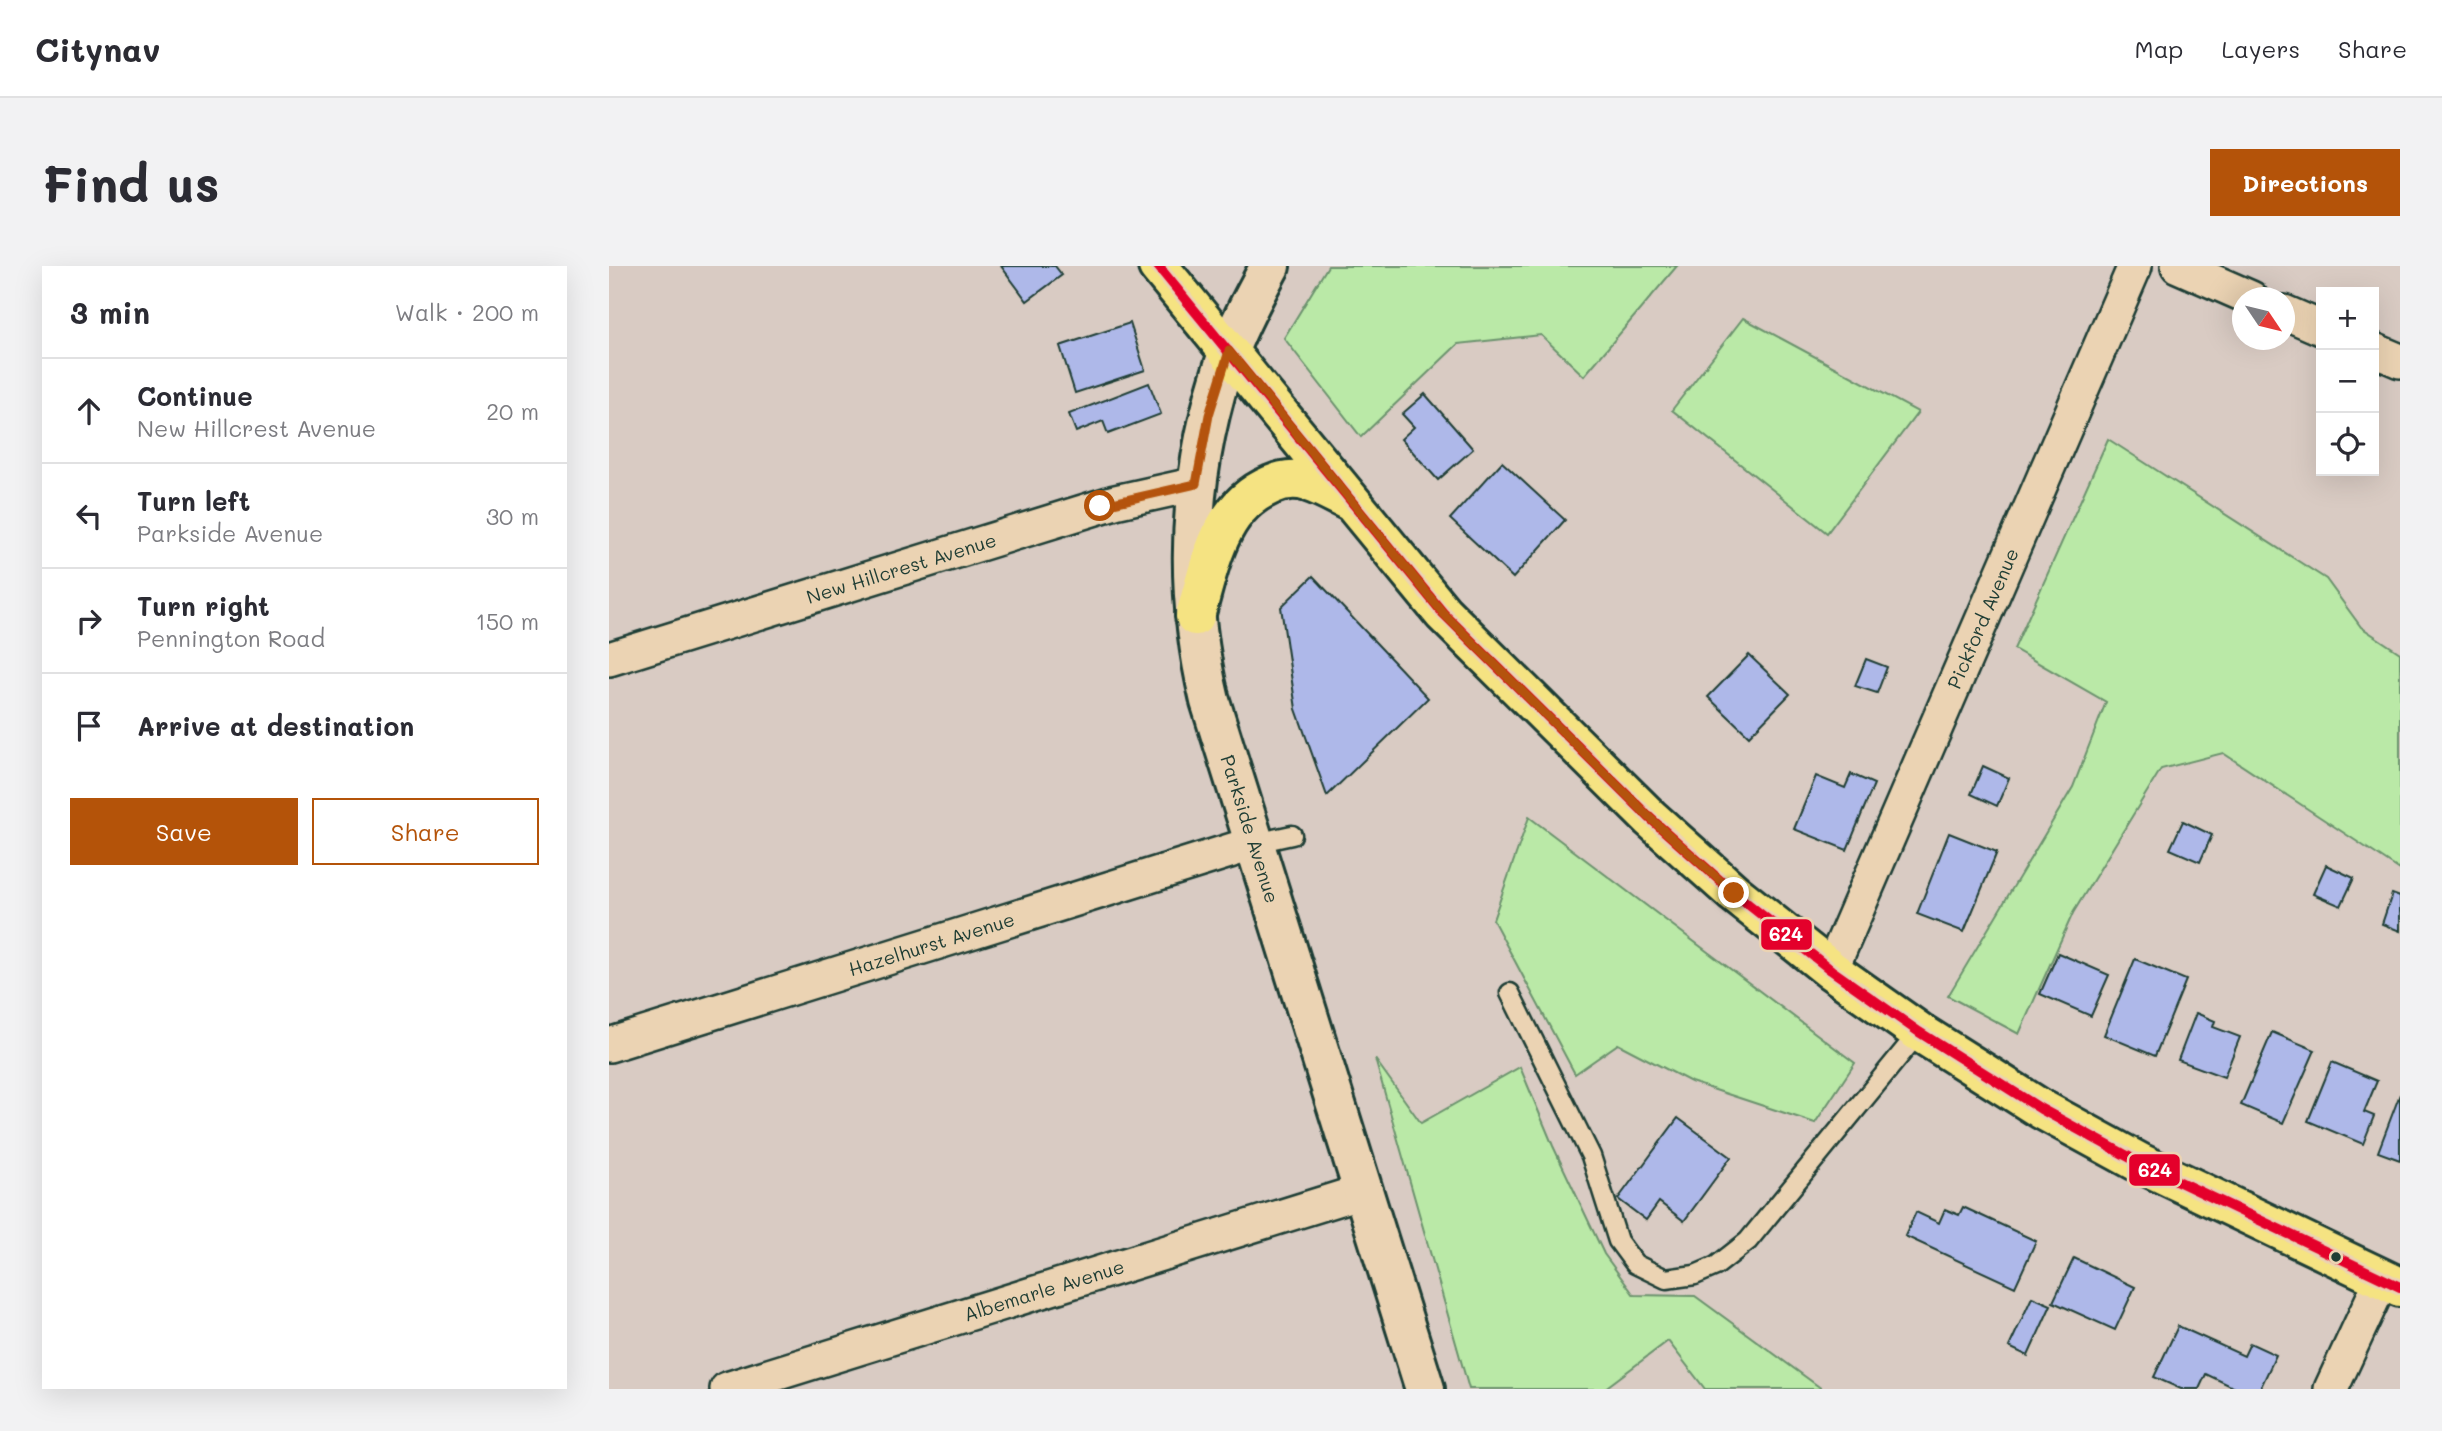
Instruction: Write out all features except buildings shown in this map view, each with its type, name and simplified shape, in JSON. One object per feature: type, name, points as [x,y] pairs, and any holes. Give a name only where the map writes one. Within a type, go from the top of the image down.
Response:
[{"type":"main road","points":[[1158,266],[1443,613],[1650,818],[1734,893],[1831,970],[1919,1032],[2041,1109],[2140,1163],[2391,1283]]},
{"type":"main road","name":"Parkside Avenue","points":[[1270,266],[1229,351],[1209,415],[1196,484],[1192,555],[1195,616],[1210,701],[1425,1389]]},
{"type":"main road","points":[[1195,616],[1217,544],[1228,519],[1248,496],[1287,480],[1307,482],[1352,502]]},
{"type":"street","name":"Pickford Avenue","points":[[1831,970],[2135,266]]},
{"type":"street","points":[[2178,266],[2232,290]]},
{"type":"street","points":[[2295,317],[2316,326]]},
{"type":"street","points":[[2379,352],[2400,361]]},
{"type":"street","name":"New Hillcrest Avenue","points":[[609,659],[1115,502],[1196,484]]},
{"type":"street","name":"Hazelhurst Avenue","points":[[609,1045],[1255,844]]},
{"type":"street","name":"Albemarle Avenue","points":[[727,1389],[1363,1191]]},
{"type":"street","points":[[2331,1389],[2391,1283]]},
{"type":"lane","points":[[1255,844],[1292,835]]},
{"type":"lane","points":[[1510,993],[1591,1156],[1618,1241],[1636,1264],[1666,1279],[1695,1275],[1716,1266],[1748,1241],[1919,1032]]},
{"type":"green space","points":[[1328,266],[1677,266],[1584,376],[1541,335],[1458,344],[1361,437],[1284,338]]},
{"type":"green space","points":[[1743,318],[1918,412],[1827,533],[1672,410]]},
{"type":"green space","points":[[2108,439],[2326,579],[2361,627],[2400,653],[2400,870],[2223,753],[2161,769],[2073,913],[2019,1034],[1948,996],[2073,787],[2106,702],[2014,649]]},
{"type":"green space","points":[[1529,817],[1855,1063],[1815,1123],[1691,1082],[1618,1044],[1575,1074],[1493,920]]},
{"type":"green space","points":[[1375,1059],[1421,1123],[1520,1067],[1553,1146],[1604,1254],[1634,1295],[1695,1296],[1822,1389],[1705,1389],[1668,1341],[1604,1389],[1469,1389]]},
{"type":"transit line","name":"624","points":[[1158,266],[1443,613],[1650,818],[1734,893],[1831,970],[1919,1032],[2041,1109],[2140,1163],[2400,1287]]},
{"type":"route","points":[[1100,506],[1196,484],[1209,415],[1229,351],[1443,613],[1650,818],[1734,893]]}]
